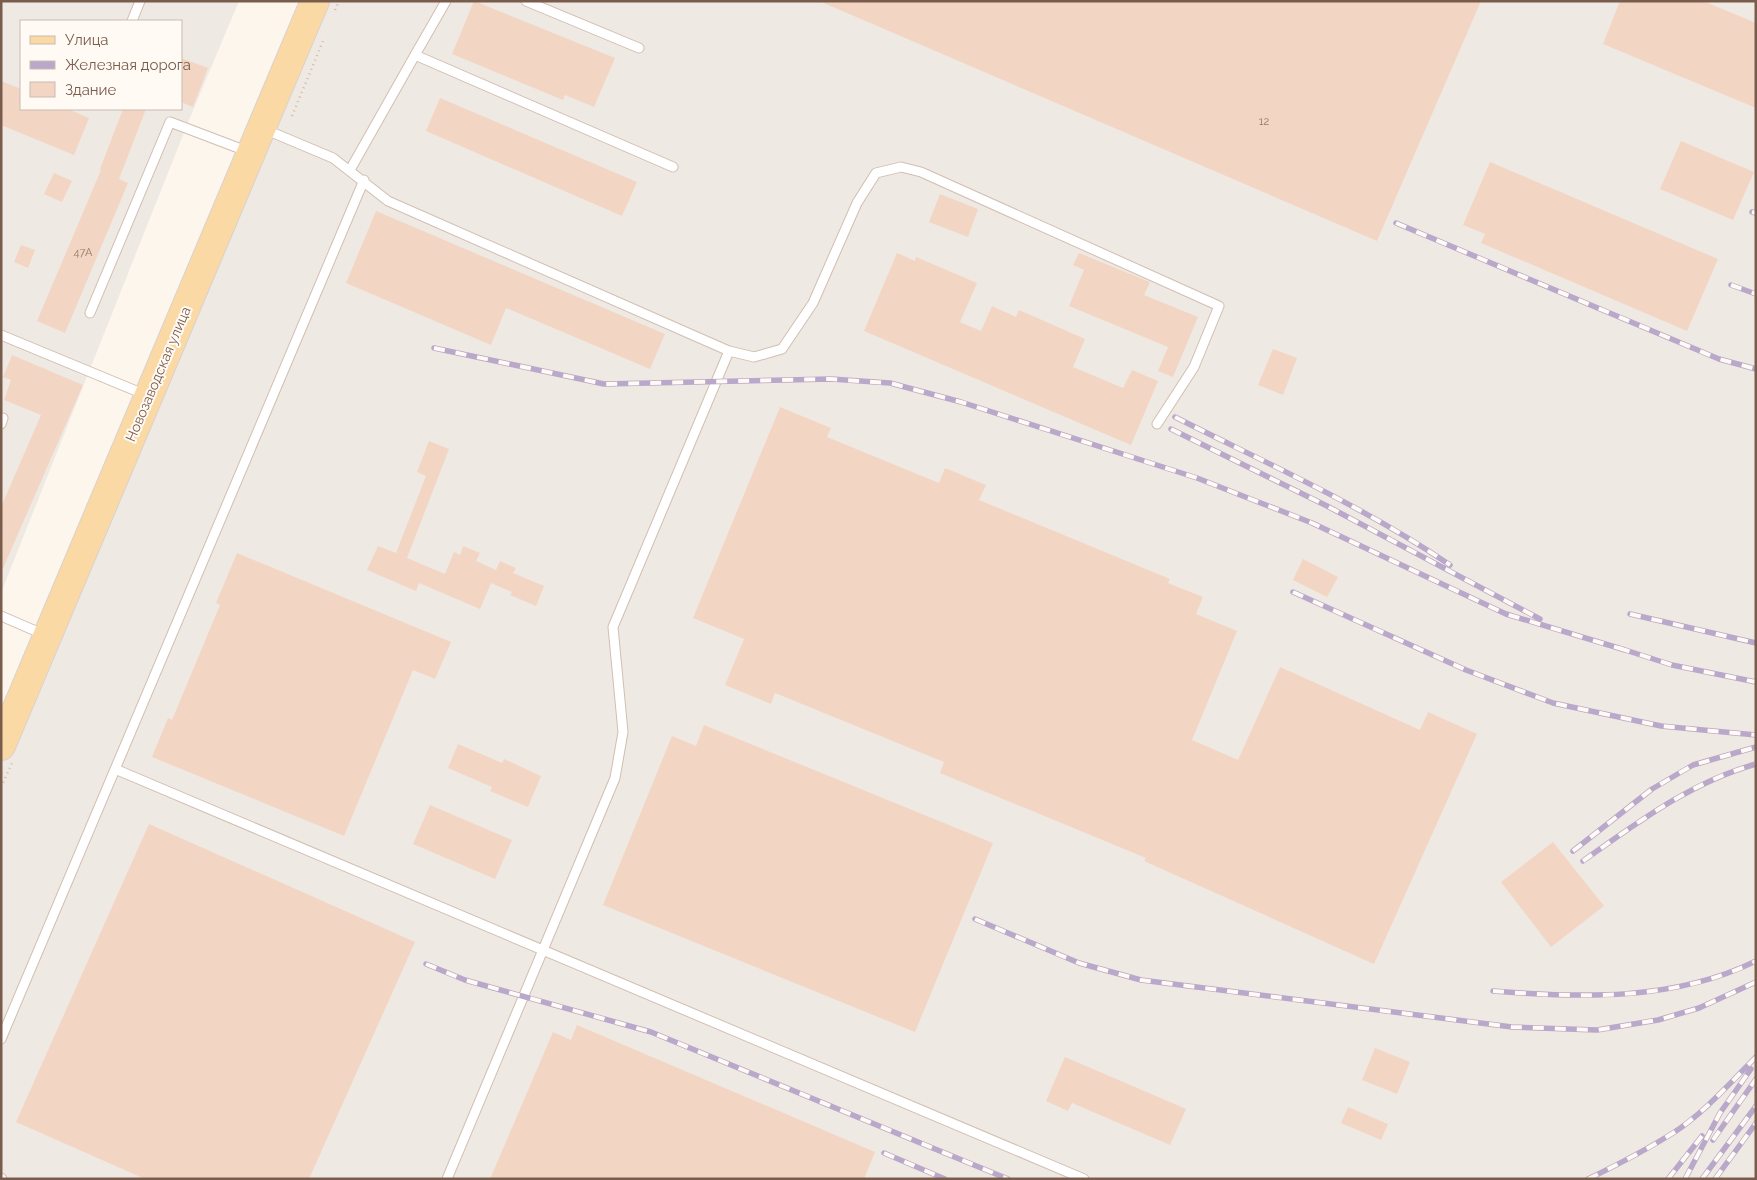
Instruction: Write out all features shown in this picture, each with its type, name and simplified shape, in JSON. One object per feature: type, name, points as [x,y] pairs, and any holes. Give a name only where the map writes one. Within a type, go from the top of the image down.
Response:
[{"type":"main road","name":"Новозаводская улица","points":[[1,746],[251,153],[325,6]]},
{"type":"lane","points":[[132,20],[140,1]]},
{"type":"lane","points":[[350,170],[446,1]]},
{"type":"lane","points":[[526,1],[639,48]]},
{"type":"lane","points":[[416,55],[673,167]]},
{"type":"lane","points":[[90,313],[170,122],[251,153]]},
{"type":"lane","points":[[262,128],[333,158],[364,180],[388,201],[729,351],[754,358],[782,349],[813,303],[857,203],[876,173],[901,167],[922,172],[1219,306],[1194,367],[1157,424]]},
{"type":"lane","points":[[1,1039],[364,180]]},
{"type":"lane","points":[[1,335],[149,396]]},
{"type":"lane","points":[[447,1179],[615,778],[623,732],[613,627],[729,351]]},
{"type":"lane","points":[[1,616],[48,636]]},
{"type":"lane","points":[[115,769],[1084,1179]]},
{"type":"path","points":[[325,6],[339,1]]},
{"type":"path","points":[[292,116],[324,37]]},
{"type":"shaded area","points":[[1,1],[239,1],[189,120],[1,593]]},
{"type":"shaded area","points":[[315,1],[1756,1],[1756,1179],[1,1179],[1,746]]},
{"type":"building","points":[[474,1],[615,58],[594,107],[565,95],[563,100],[452,54]]},
{"type":"building","points":[[819,1],[1481,1],[1377,241]]},
{"type":"building","points":[[1620,1],[1703,1],[1756,23],[1756,108],[1603,44]]},
{"type":"building","points":[[182,58],[208,68],[193,107],[182,102]]},
{"type":"building","points":[[1,81],[20,89],[20,110],[70,110],[89,118],[74,155],[1,125]]},
{"type":"building","points":[[440,98],[637,182],[622,216],[426,131]]},
{"type":"building","points":[[123,110],[146,110],[119,179],[128,183],[65,333],[37,321]]},
{"type":"building","points":[[1681,141],[1754,172],[1733,220],[1660,189]]},
{"type":"building","points":[[1490,162],[1718,259],[1687,331],[1481,243],[1485,234],[1463,225]]},
{"type":"building","points":[[54,173],[72,181],[62,202],[44,194]]},
{"type":"building","points":[[940,194],[978,209],[968,237],[929,222]]},
{"type":"building","points":[[376,211],[665,334],[650,369],[506,308],[491,345],[346,283]]},
{"type":"building","points":[[21,245],[35,250],[28,268],[14,262]]},
{"type":"building","points":[[897,253],[915,261],[916,257],[977,283],[960,322],[981,331],[992,306],[1016,317],[1019,310],[1085,339],[1073,367],[1123,388],[1132,370],[1158,381],[1131,445],[864,331]]},
{"type":"building","points":[[1079,253],[1150,282],[1144,295],[1198,317],[1173,377],[1158,371],[1168,347],[1069,306],[1084,270],[1073,265]]},
{"type":"building","points":[[1273,349],[1297,358],[1283,395],[1258,385]]},
{"type":"building","points":[[12,355],[83,385],[1,573],[1,507],[41,415],[4,400],[11,380],[3,377]]},
{"type":"building","points":[[780,407],[831,428],[827,437],[939,483],[945,468],[986,485],[979,500],[1170,579],[1168,583],[1203,597],[1196,614],[1237,631],[1192,740],[1238,760],[1280,667],[1420,730],[1428,712],[1477,734],[1374,964],[1144,861],[1146,858],[940,773],[944,762],[775,693],[771,704],[725,685],[744,639],[693,618]]},
{"type":"building","points":[[429,441],[449,449],[407,558],[445,574],[454,552],[460,555],[463,546],[480,553],[476,561],[496,570],[500,561],[516,568],[513,573],[544,586],[536,606],[510,595],[512,592],[491,583],[480,609],[419,583],[416,591],[367,570],[378,546],[396,553],[426,476],[417,472]]},
{"type":"building","points":[[237,553],[451,642],[435,679],[413,670],[344,836],[152,757],[168,718],[172,720],[220,605],[216,603]]},
{"type":"building","points":[[1303,559],[1338,577],[1327,597],[1293,580]]},
{"type":"building","points":[[704,725],[993,843],[915,1032],[603,905],[672,736],[696,746]]},
{"type":"building","points":[[458,744],[502,763],[504,759],[541,776],[528,807],[490,791],[492,787],[448,768]]},
{"type":"building","points":[[430,805],[512,840],[495,879],[413,844]]},
{"type":"building","points":[[149,824],[415,942],[309,1179],[145,1179],[16,1122]]},
{"type":"building","points":[[1553,842],[1604,906],[1551,947],[1501,882]]},
{"type":"building","points":[[577,1025],[875,1152],[864,1179],[490,1179],[553,1032],[571,1040]]},
{"type":"building","points":[[1375,1048],[1410,1062],[1397,1094],[1362,1080]]},
{"type":"building","points":[[1065,1057],[1186,1109],[1170,1145],[1072,1103],[1068,1111],[1046,1101]]},
{"type":"building","points":[[1348,1107],[1388,1124],[1381,1140],[1341,1123]]},
{"type":"railway","points":[[1752,212],[1756,213]]},
{"type":"railway","points":[[1396,223],[1719,359],[1756,369]]},
{"type":"railway","points":[[1731,285],[1756,294]]},
{"type":"railway","points":[[434,348],[604,384],[831,379],[890,383],[961,402],[1197,478],[1312,523],[1506,614],[1625,650]]},
{"type":"railway","points":[[1175,417],[1349,505],[1450,565]]},
{"type":"railway","points":[[1171,429],[1327,506],[1540,619]]},
{"type":"railway","points":[[1293,592],[1466,670],[1553,703],[1661,726],[1756,735]]},
{"type":"railway","points":[[1630,614],[1756,643]]},
{"type":"railway","points":[[1619,648],[1672,665],[1756,682]]},
{"type":"railway","points":[[1573,851],[1652,789],[1693,765],[1756,747]]},
{"type":"railway","points":[[1583,861],[1665,805],[1709,781],[1756,764]]},
{"type":"railway","points":[[975,919],[1079,963],[1141,980],[1512,1027],[1597,1030],[1658,1020],[1699,1008],[1756,982]]},
{"type":"railway","points":[[1493,991],[1560,995],[1627,994],[1693,984],[1725,974],[1756,961]]},
{"type":"railway","points":[[426,964],[465,980],[651,1032],[1008,1179]]},
{"type":"railway","points":[[1588,1179],[1621,1163],[1673,1133],[1716,1097],[1756,1057]]},
{"type":"railway","points":[[1685,1179],[1720,1113],[1751,1069]]},
{"type":"railway","points":[[1713,1140],[1756,1079]]},
{"type":"railway","points":[[1702,1179],[1756,1106]]},
{"type":"railway","points":[[1715,1179],[1756,1123]]},
{"type":"railway","points":[[1668,1179],[1702,1136]]},
{"type":"railway","points":[[884,1153],[945,1179]]}]
